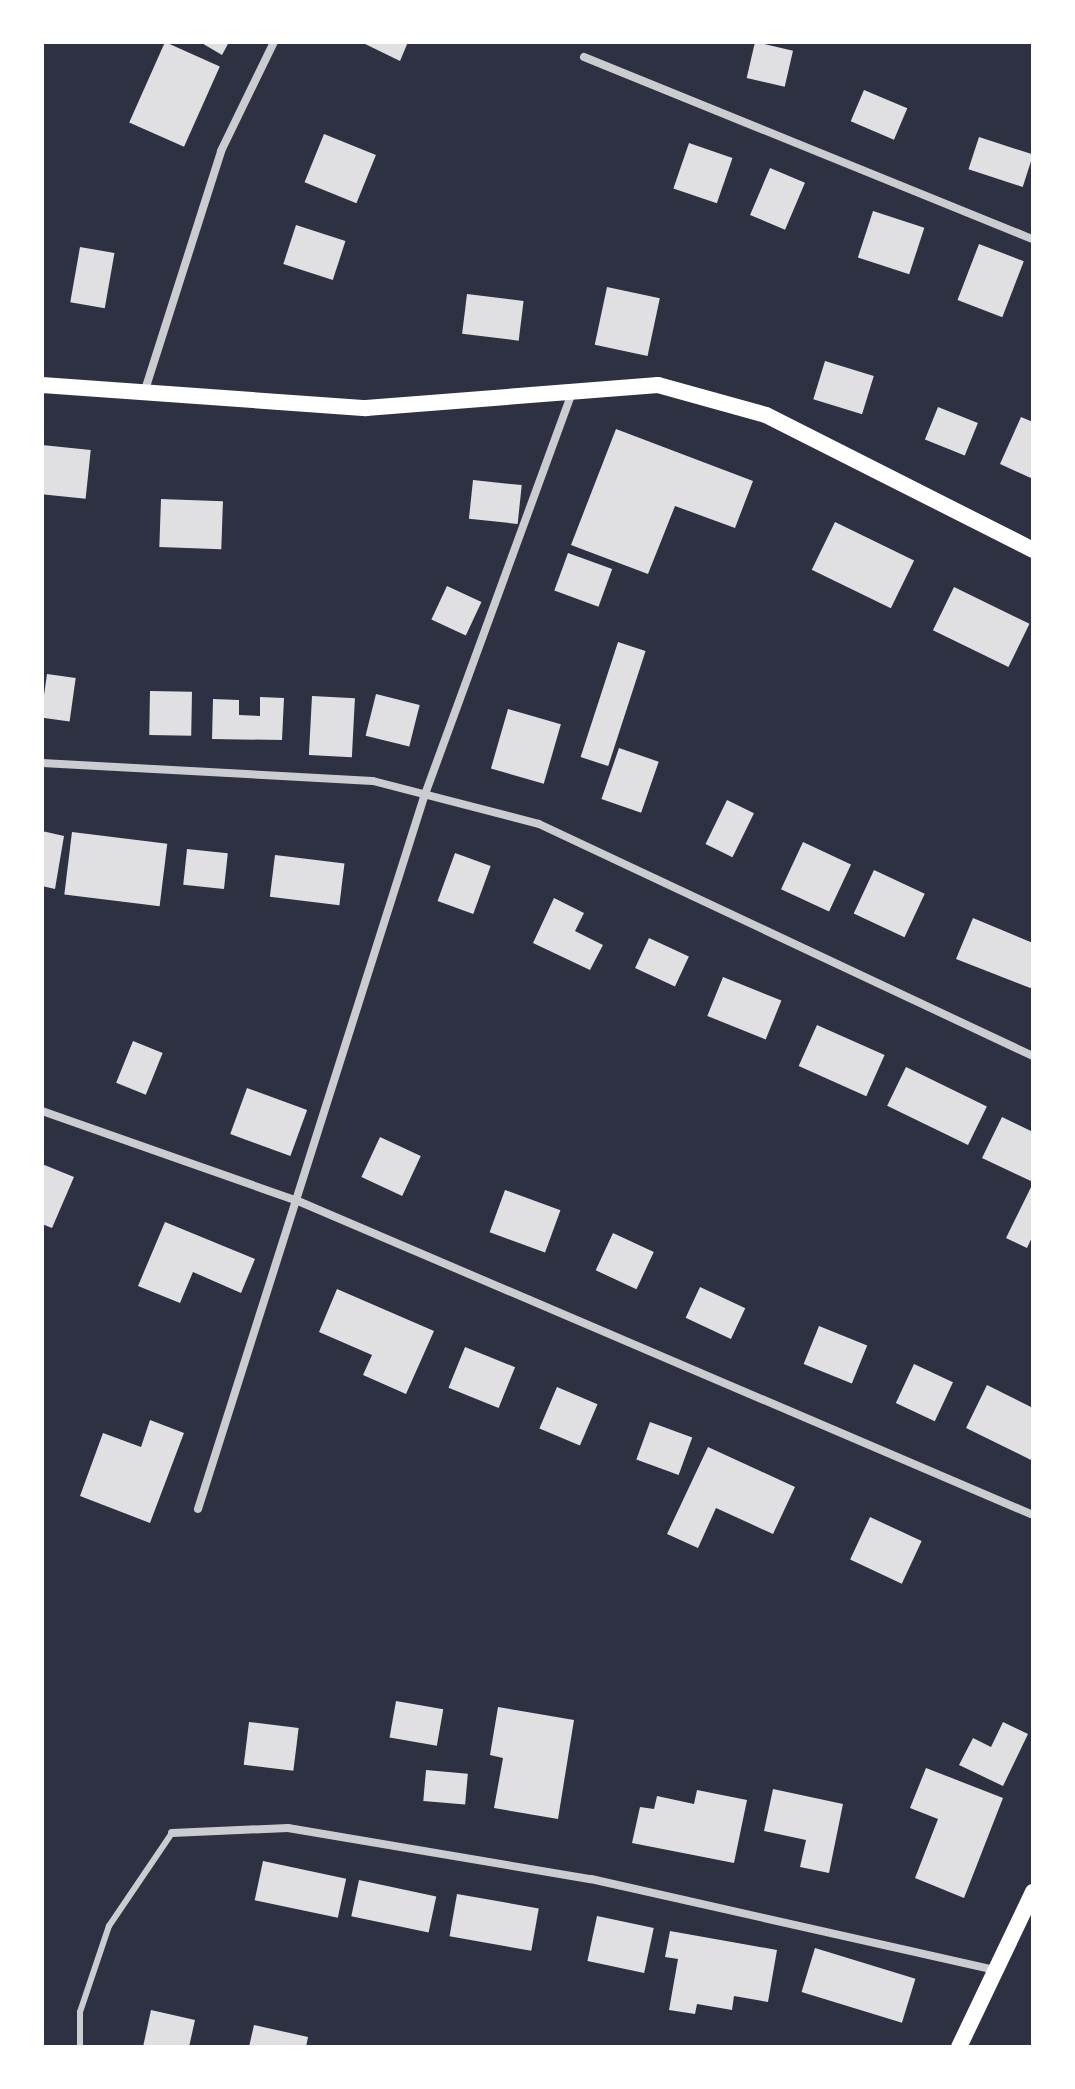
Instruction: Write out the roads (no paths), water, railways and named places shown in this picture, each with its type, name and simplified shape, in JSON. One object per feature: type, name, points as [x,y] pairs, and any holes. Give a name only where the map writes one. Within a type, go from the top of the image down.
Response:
[{"type":"main road","points":[[42,385],[366,408],[574,388],[658,385],[766,415],[1033,550]]},
{"type":"main road","points":[[959,2047],[999,1971],[1033,1892]]},
{"type":"street","points":[[143,394],[221,151],[274,42]]},
{"type":"street","points":[[584,57],[1033,239]]},
{"type":"street","points":[[198,1509],[424,797],[574,388]]},
{"type":"street","points":[[42,763],[373,781],[424,797],[539,824],[1033,1056]]},
{"type":"street","points":[[42,1111],[298,1201],[1033,1515]]},
{"type":"street","points":[[172,1833],[288,1828],[591,1879],[999,1971]]},
{"type":"lane","points":[[80,2047],[80,2012],[109,1926],[172,1833]]}]
